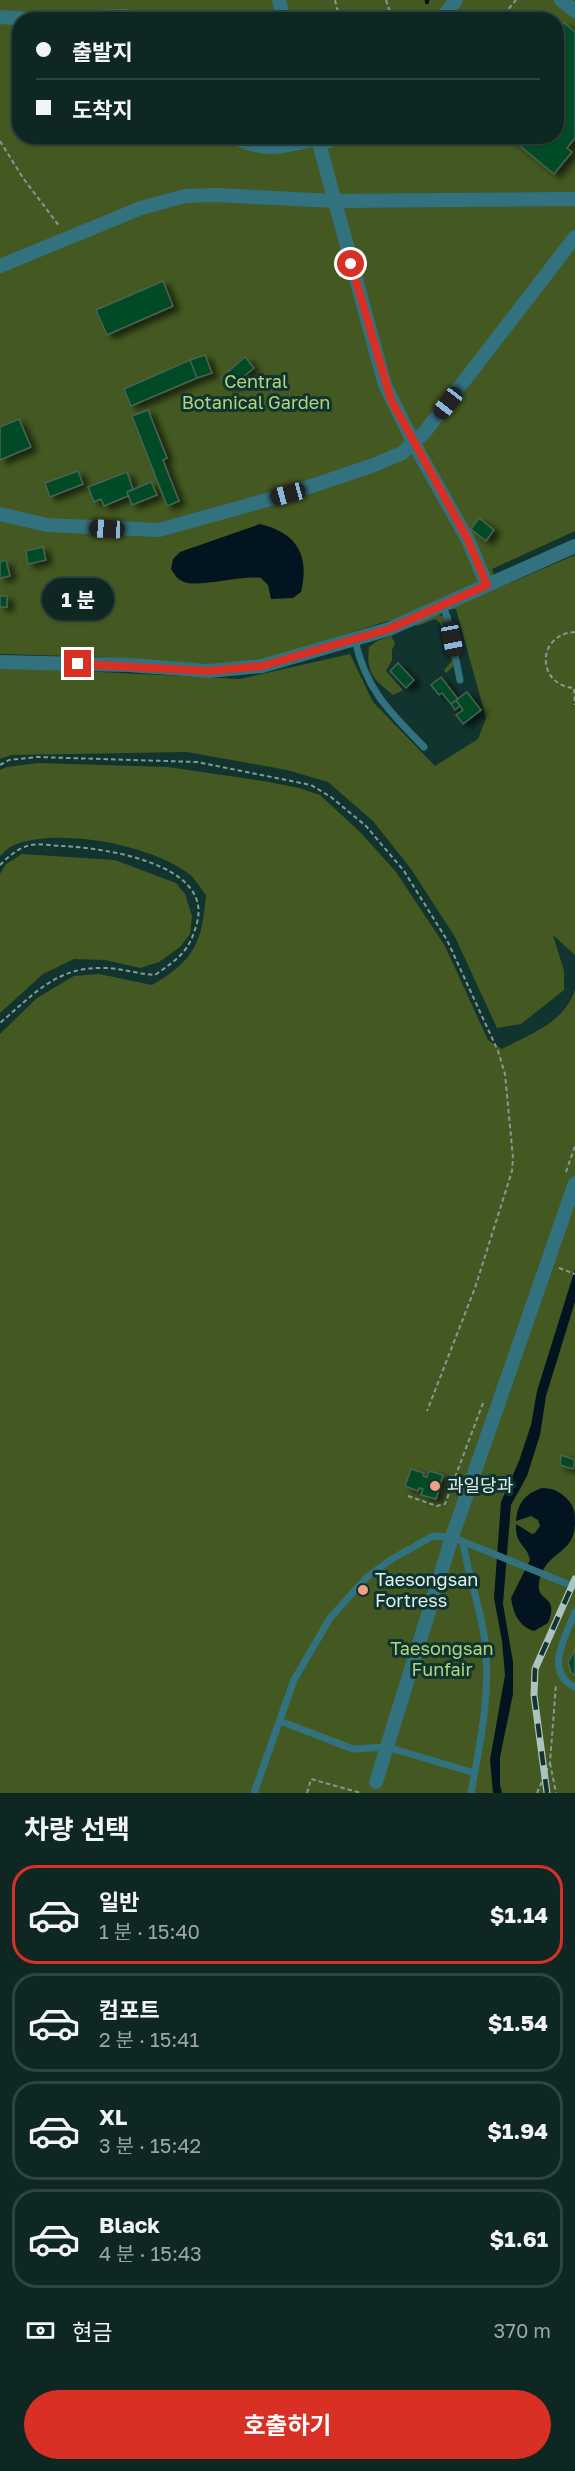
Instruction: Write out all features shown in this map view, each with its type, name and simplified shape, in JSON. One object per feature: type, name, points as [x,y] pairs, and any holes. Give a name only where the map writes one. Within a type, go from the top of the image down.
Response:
[{"type":"street","points":[[561,0],[575,11]]},
{"type":"street","points":[[251,144],[261,148],[297,144]]},
{"type":"street","points":[[319,144],[385,385],[414,444],[467,538],[487,585]]},
{"type":"street","points":[[0,266],[141,208],[185,196],[217,195],[334,201],[575,199]]},
{"type":"street","points":[[0,514],[46,525],[159,530],[288,494],[374,465],[402,453],[414,444],[575,237]]},
{"type":"street","points":[[0,662],[129,665],[219,671],[284,661],[389,629],[575,546]]},
{"type":"street","points":[[376,1782],[458,1540],[569,1181]]},
{"type":"lane","points":[[442,604],[448,619],[460,680]]},
{"type":"lane","points":[[355,640],[361,666],[372,689],[424,747]]},
{"type":"lane","points":[[254,1793],[294,1680],[315,1643],[330,1618],[354,1590],[392,1559],[433,1536],[458,1540],[575,1587]]},
{"type":"lane","points":[[458,1540],[485,1640],[487,1672],[485,1707],[471,1793]]},
{"type":"lane","points":[[575,1612],[557,1658],[561,1674],[568,1684],[575,1687]]},
{"type":"lane","points":[[280,1721],[352,1749],[387,1747],[475,1773]]},
{"type":"path","points":[[506,12],[516,0]]},
{"type":"path","points":[[0,141],[23,178],[68,238]]},
{"type":"path","points":[[575,632],[558,637],[552,642],[545,656],[552,679],[566,687],[574,688],[575,705]]},
{"type":"path","points":[[0,765],[9,760],[37,757],[172,760],[219,766],[311,785],[331,797],[366,826],[404,871],[447,940],[498,1051],[505,1074],[513,1158],[512,1171],[475,1288],[427,1411]]},
{"type":"path","points":[[0,865],[10,855],[30,845],[86,848],[135,857],[176,875],[194,890],[200,913],[191,944],[175,962],[155,975],[106,968],[80,968],[47,981],[0,1023]]},
{"type":"path","points":[[569,1181],[575,1146]]},
{"type":"path","points":[[559,1268],[574,1274]]},
{"type":"path","points":[[408,1496],[437,1506],[445,1504],[484,1400]]},
{"type":"path","points":[[556,1793],[550,1763],[555,1687],[561,1674]]},
{"type":"path","points":[[537,1793],[550,1763]]},
{"type":"path","points":[[307,1793],[311,1779],[361,1793]]},
{"type":"green space","name":"Central Botanical Garden","points":[[0,0],[575,0],[575,531],[492,569],[498,588],[575,555],[575,955],[553,935],[564,971],[564,990],[521,1024],[497,1028],[455,937],[411,869],[373,821],[328,782],[287,770],[187,752],[11,755],[0,759],[0,667],[240,679],[350,654],[373,702],[435,766],[478,739],[486,718],[456,609],[438,610],[384,622],[272,658],[230,665],[104,659],[103,657],[0,654]]},
{"type":"green space","points":[[437,614],[445,617],[455,665],[446,673],[444,670],[452,661],[440,623],[435,619],[417,626],[415,624]]},
{"type":"green space","points":[[391,636],[395,643],[392,660],[386,671],[403,690],[393,695],[373,675],[368,656],[369,647]]},
{"type":"green space","name":"Taesongsan Funfair","points":[[38,763],[168,767],[269,782],[320,795],[361,833],[396,872],[445,946],[488,1040],[502,1049],[554,1019],[563,1011],[575,990],[575,1793],[0,1793],[0,1034],[37,998],[74,976],[99,974],[152,985],[167,976],[187,958],[194,948],[202,925],[206,895],[191,875],[171,863],[151,854],[104,842],[55,838],[33,840],[12,846],[0,856],[0,770]]},
{"type":"green space","points":[[22,854],[115,860],[176,883],[185,894],[192,916],[190,934],[180,947],[159,962],[140,968],[105,960],[74,959],[43,974],[0,1013],[0,874],[6,864]]},
{"type":"water","points":[[260,524],[283,533],[298,547],[304,567],[303,579],[301,592],[293,598],[271,599],[268,585],[261,578],[191,583],[180,580],[171,569],[173,559],[180,552]]},
{"type":"water","points":[[575,1269],[575,1302],[546,1396],[540,1435],[527,1476],[511,1505],[503,1604],[513,1662],[513,1694],[500,1757],[502,1793],[493,1793],[490,1760],[505,1675],[502,1641],[494,1598],[501,1502],[519,1461],[531,1425],[537,1391]]},
{"type":"water","points":[[542,1488],[557,1491],[569,1501],[574,1512],[575,1523],[574,1534],[570,1542],[547,1564],[542,1572],[539,1589],[550,1603],[551,1614],[548,1623],[534,1631],[524,1626],[517,1618],[511,1598],[530,1560],[517,1537],[516,1524],[532,1534],[540,1526],[538,1520],[531,1516],[516,1521],[518,1509],[527,1496]]},
{"type":"building","points":[[564,23],[575,32],[575,138],[567,148],[572,152],[554,174],[518,144],[564,144]]},
{"type":"building","points":[[163,281],[173,306],[107,335],[96,310]]},
{"type":"building","points":[[205,355],[212,373],[197,378],[190,360]]},
{"type":"building","points":[[245,357],[254,368],[230,388],[221,378]]},
{"type":"building","points":[[190,360],[197,378],[131,406],[124,389]]},
{"type":"building","points":[[148,410],[167,458],[163,460],[179,501],[167,506],[132,416]]},
{"type":"building","points":[[19,419],[31,447],[0,460],[0,427]]},
{"type":"building","points":[[78,471],[83,484],[50,497],[45,483]]},
{"type":"building","points":[[127,472],[133,489],[127,492],[128,496],[104,506],[101,499],[94,502],[88,487]]},
{"type":"building","points":[[151,482],[157,495],[132,505],[127,492]]},
{"type":"building","points":[[479,518],[494,530],[486,541],[471,529]]},
{"type":"building","points":[[43,547],[46,560],[28,564],[26,551]]},
{"type":"building","points":[[6,560],[10,576],[0,578],[0,562]]},
{"type":"building","points":[[0,596],[7,596],[7,607],[0,607]]},
{"type":"building","points":[[398,663],[414,680],[406,688],[390,671]]},
{"type":"building","points":[[441,677],[458,699],[451,704],[431,685]]},
{"type":"building","points":[[467,692],[481,710],[463,724],[456,715],[463,710],[456,700]]},
{"type":"building","points":[[456,700],[460,706],[455,710],[451,704]]},
{"type":"building","points":[[561,1455],[575,1460],[573,1469],[560,1465]]},
{"type":"building","points":[[411,1469],[424,1473],[423,1476],[427,1477],[429,1471],[443,1475],[436,1499],[421,1495],[423,1489],[419,1488],[418,1491],[405,1486]]},
{"type":"building","points":[[575,1650],[575,1676],[568,1662]]},
{"type":"railway","points":[[547,1793],[534,1695],[535,1669],[575,1579]]},
{"type":"place","name":"과일당과","points":[[435,1486]]},
{"type":"place","name":"Taesongsan Fortress","points":[[363,1590]]},
{"type":"route","points":[[78,664],[209,671],[262,666],[389,629],[487,585],[467,538],[391,400],[351,264]]}]
